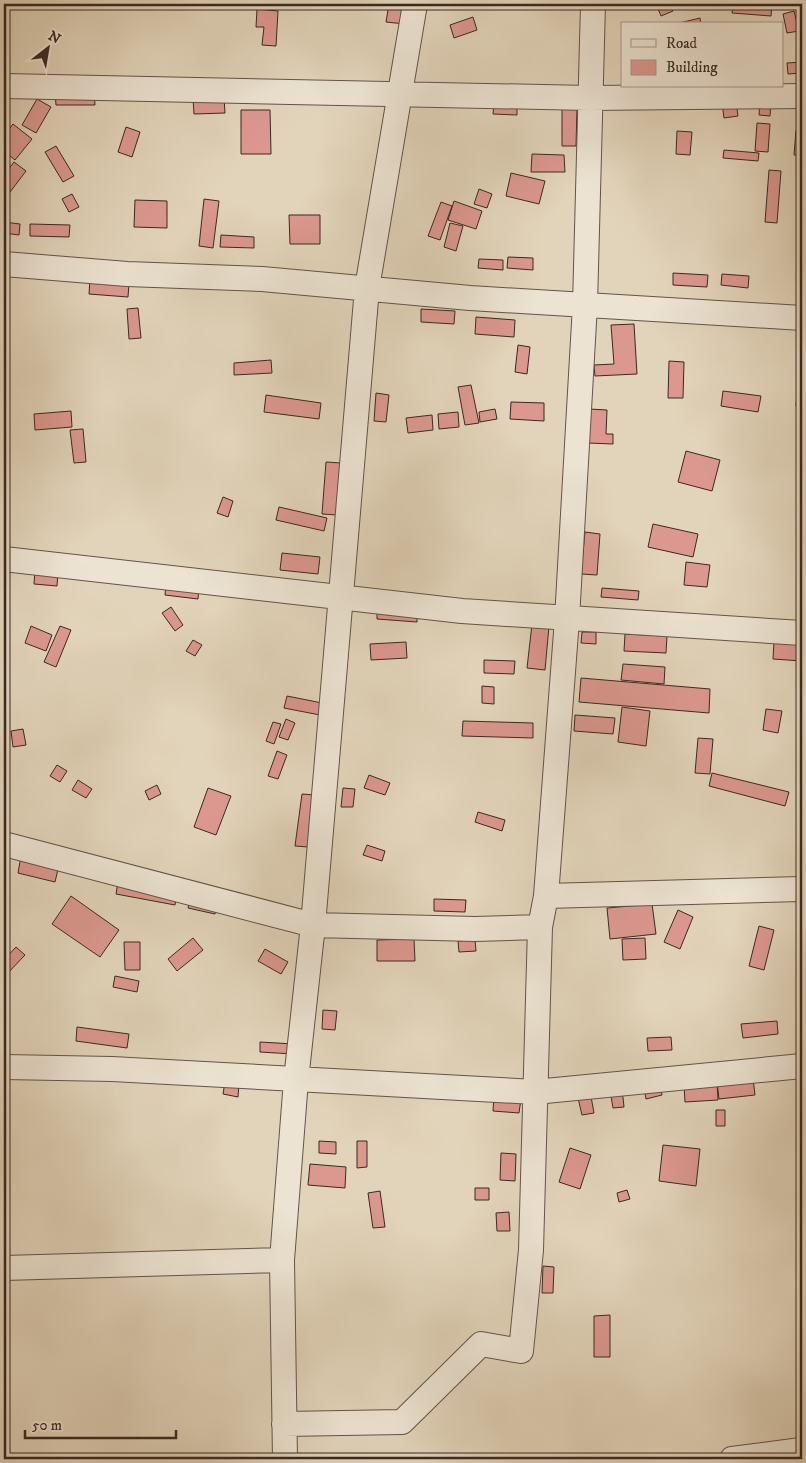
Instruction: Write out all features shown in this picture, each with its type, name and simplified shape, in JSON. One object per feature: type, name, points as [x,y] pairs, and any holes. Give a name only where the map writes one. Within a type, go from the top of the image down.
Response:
[{"type":"street","points":[[285,1459],[282,1260],[296,1080],[313,926],[367,288],[415,4]]},
{"type":"street","points":[[284,1424],[402,1422],[481,1344],[521,1351],[531,1250],[540,927],[546,896],[567,619],[585,305],[592,4]]},
{"type":"street","points":[[4,86],[589,98],[802,96]]},
{"type":"street","points":[[4,264],[127,274],[262,279],[452,297],[802,318]]},
{"type":"street","points":[[4,559],[342,599],[567,619],[802,632]]},
{"type":"street","points":[[4,844],[313,926],[476,929],[540,927]]},
{"type":"street","points":[[546,896],[802,889]]},
{"type":"street","points":[[4,1067],[112,1070],[534,1092],[802,1066]]},
{"type":"street","points":[[4,1268],[282,1260]]},
{"type":"street","points":[[732,1459],[801,1451]]},
{"type":"building","points":[[389,4],[407,4],[405,24],[386,22]]},
{"type":"building","points":[[656,4],[670,4],[673,11],[661,16]]},
{"type":"building","points":[[733,4],[772,4],[771,16],[732,13]]},
{"type":"building","points":[[257,9],[278,11],[276,46],[262,45],[264,27],[256,27]]},
{"type":"building","points":[[794,11],[799,31],[787,33],[783,14]]},
{"type":"building","points":[[473,17],[477,30],[454,38],[450,25]]},
{"type":"building","points":[[700,18],[701,22],[683,22]]},
{"type":"building","points":[[802,62],[802,73],[788,74],[787,63]]},
{"type":"building","points":[[94,91],[95,105],[56,105],[55,92]]},
{"type":"building","points":[[224,98],[225,113],[194,114],[193,99]]},
{"type":"building","points":[[37,99],[51,107],[36,133],[22,125]]},
{"type":"building","points":[[736,101],[738,116],[724,118],[722,103]]},
{"type":"building","points":[[760,101],[771,102],[770,116],[759,115]]},
{"type":"building","points":[[494,104],[517,105],[517,115],[493,114]]},
{"type":"building","points":[[562,108],[577,108],[576,146],[562,146]]},
{"type":"building","points":[[241,110],[270,110],[271,154],[241,154]]},
{"type":"building","points":[[757,123],[770,124],[768,152],[755,151]]},
{"type":"building","points":[[13,124],[32,139],[15,160],[4,151],[4,136]]},
{"type":"building","points":[[126,127],[140,132],[132,157],[118,152]]},
{"type":"building","points":[[796,130],[802,131],[802,155],[794,155]]},
{"type":"building","points":[[677,131],[692,132],[690,155],[676,154]]},
{"type":"building","points":[[56,146],[74,176],[63,182],[45,152]]},
{"type":"building","points":[[724,150],[759,153],[758,161],[723,158]]},
{"type":"building","points":[[532,154],[564,155],[565,172],[531,172]]},
{"type":"building","points":[[14,162],[26,171],[4,200],[4,175]]},
{"type":"building","points":[[769,170],[781,171],[777,223],[765,222]]},
{"type":"building","points":[[511,173],[545,181],[539,204],[506,196]]},
{"type":"building","points":[[479,189],[492,194],[487,208],[474,204]]},
{"type":"building","points":[[72,194],[79,207],[69,212],[62,199]]},
{"type":"building","points":[[204,199],[219,201],[213,248],[199,246]]},
{"type":"building","points":[[135,200],[167,201],[167,228],[134,227]]},
{"type":"building","points":[[454,201],[482,211],[476,229],[448,220]]},
{"type":"building","points":[[441,202],[452,206],[440,240],[428,236]]},
{"type":"building","points":[[289,215],[320,215],[320,244],[290,244]]},
{"type":"building","points":[[4,222],[20,224],[19,235],[4,233]]},
{"type":"building","points":[[450,223],[463,226],[456,251],[444,247]]},
{"type":"building","points":[[30,224],[70,225],[69,237],[30,236]]},
{"type":"building","points":[[221,235],[254,237],[254,248],[220,247]]},
{"type":"building","points":[[508,257],[533,258],[533,270],[507,268]]},
{"type":"building","points":[[479,259],[503,260],[503,270],[478,268]]},
{"type":"building","points":[[673,273],[708,275],[707,287],[673,285]]},
{"type":"building","points":[[722,274],[749,276],[748,288],[721,285]]},
{"type":"building","points":[[90,279],[129,283],[128,297],[89,294]]},
{"type":"building","points":[[138,308],[141,338],[129,339],[127,309]]},
{"type":"building","points":[[421,309],[455,311],[454,324],[421,322]]},
{"type":"building","points":[[476,317],[515,320],[514,337],[475,334]]},
{"type":"building","points":[[634,324],[637,374],[595,376],[594,365],[614,364],[611,325]]},
{"type":"building","points":[[518,345],[530,347],[527,374],[515,372]]},
{"type":"building","points":[[271,360],[272,373],[234,375],[234,363]]},
{"type":"building","points":[[669,361],[684,362],[683,398],[668,398]]},
{"type":"building","points":[[471,385],[479,423],[465,425],[458,387]]},
{"type":"building","points":[[723,391],[761,396],[758,412],[721,406]]},
{"type":"building","points":[[376,393],[389,395],[386,422],[374,421]]},
{"type":"building","points":[[797,393],[802,393],[802,406],[796,406]]},
{"type":"building","points":[[266,395],[321,403],[319,419],[264,412]]},
{"type":"building","points":[[511,402],[544,403],[544,421],[510,419]]},
{"type":"building","points":[[495,409],[497,419],[480,422],[479,412]]},
{"type":"building","points":[[589,409],[607,410],[606,434],[613,434],[613,444],[588,443]]},
{"type":"building","points":[[71,411],[72,427],[35,430],[34,414]]},
{"type":"building","points":[[458,412],[459,427],[439,429],[438,414]]},
{"type":"building","points":[[432,415],[433,430],[408,433],[406,418]]},
{"type":"building","points":[[83,429],[86,462],[74,463],[70,430]]},
{"type":"building","points":[[686,451],[720,460],[712,491],[678,482]]},
{"type":"building","points":[[326,462],[341,463],[337,515],[322,514]]},
{"type":"building","points":[[223,497],[233,501],[228,517],[217,513]]},
{"type":"building","points":[[279,507],[327,518],[324,531],[276,520]]},
{"type":"building","points":[[653,524],[698,534],[693,557],[648,547]]},
{"type":"building","points":[[585,532],[600,534],[597,575],[581,574]]},
{"type":"building","points":[[282,553],[320,557],[318,574],[280,570]]},
{"type":"building","points":[[686,562],[710,565],[707,587],[684,585]]},
{"type":"building","points":[[35,570],[58,572],[57,586],[34,584]]},
{"type":"building","points":[[166,583],[199,587],[198,599],[165,595]]},
{"type":"building","points":[[602,588],[639,591],[638,600],[601,597]]},
{"type":"building","points":[[171,607],[183,625],[175,631],[162,613]]},
{"type":"building","points":[[377,610],[417,613],[417,622],[377,619]]},
{"type":"building","points":[[532,624],[549,626],[545,670],[527,668]]},
{"type":"building","points":[[31,626],[52,635],[46,651],[25,643]]},
{"type":"building","points":[[60,626],[71,630],[56,667],[44,662]]},
{"type":"building","points":[[582,632],[596,632],[596,644],[581,643]]},
{"type":"building","points":[[625,634],[667,636],[666,653],[624,651]]},
{"type":"building","points":[[193,640],[202,645],[195,656],[186,651]]},
{"type":"building","points":[[406,642],[407,658],[371,660],[370,644]]},
{"type":"building","points":[[774,642],[802,643],[802,661],[773,659]]},
{"type":"building","points":[[484,660],[515,661],[514,674],[484,673]]},
{"type":"building","points":[[623,664],[665,667],[664,684],[621,680]]},
{"type":"building","points":[[581,678],[710,689],[709,713],[579,702]]},
{"type":"building","points":[[482,686],[494,687],[494,704],[482,703]]},
{"type":"building","points":[[287,696],[322,703],[320,715],[284,708]]},
{"type":"building","points":[[622,707],[650,711],[646,746],[618,742]]},
{"type":"building","points":[[766,709],[782,711],[778,733],[763,730]]},
{"type":"building","points":[[575,715],[615,718],[613,734],[574,731]]},
{"type":"building","points":[[286,719],[295,723],[288,740],[279,737]]},
{"type":"building","points":[[463,721],[533,723],[533,738],[462,736]]},
{"type":"building","points":[[273,722],[281,724],[274,744],[266,741]]},
{"type":"building","points":[[23,729],[26,745],[13,747],[11,731]]},
{"type":"building","points":[[698,738],[713,739],[710,774],[695,773]]},
{"type":"building","points":[[277,751],[287,755],[278,779],[268,776]]},
{"type":"building","points":[[57,765],[67,771],[60,782],[50,776]]},
{"type":"building","points":[[712,773],[789,792],[785,806],[709,786]]},
{"type":"building","points":[[369,775],[390,783],[385,795],[364,788]]},
{"type":"building","points":[[78,780],[92,789],[86,798],[72,790]]},
{"type":"building","points":[[157,785],[161,794],[149,800],[145,791]]},
{"type":"building","points":[[208,788],[231,796],[216,835],[194,827]]},
{"type":"building","points":[[343,788],[355,789],[353,807],[341,807]]},
{"type":"building","points":[[302,794],[315,795],[308,847],[295,846]]},
{"type":"building","points":[[478,812],[505,820],[502,831],[475,822]]},
{"type":"building","points":[[367,845],[385,851],[382,861],[363,855]]},
{"type":"building","points":[[21,856],[59,865],[55,882],[18,873]]},
{"type":"building","points":[[118,882],[177,893],[175,905],[116,894]]},
{"type":"building","points":[[191,895],[218,901],[215,914],[188,908]]},
{"type":"building","points":[[71,896],[119,930],[100,957],[52,924]]},
{"type":"building","points":[[434,899],[466,900],[465,912],[434,911]]},
{"type":"building","points":[[652,904],[656,934],[610,939],[607,908]]},
{"type":"building","points":[[678,910],[693,917],[680,949],[664,942]]},
{"type":"building","points":[[759,926],[774,930],[764,970],[749,966]]},
{"type":"building","points":[[193,938],[203,950],[177,971],[168,959]]},
{"type":"building","points":[[645,938],[646,959],[623,960],[622,939]]},
{"type":"building","points":[[414,939],[415,961],[377,961],[377,940]]},
{"type":"building","points":[[475,940],[476,951],[459,952],[458,941]]},
{"type":"building","points":[[124,942],[140,942],[140,970],[125,970]]},
{"type":"building","points":[[16,947],[25,955],[6,975],[4,973],[4,960]]},
{"type":"building","points":[[265,949],[288,962],[281,974],[258,961]]},
{"type":"building","points":[[115,976],[139,981],[137,992],[113,987]]},
{"type":"building","points":[[323,1010],[337,1011],[335,1030],[322,1029]]},
{"type":"building","points":[[777,1021],[778,1034],[743,1038],[741,1024]]},
{"type":"building","points":[[77,1027],[129,1034],[127,1048],[76,1041]]},
{"type":"building","points":[[671,1037],[672,1050],[648,1051],[647,1038]]},
{"type":"building","points":[[260,1042],[294,1044],[293,1054],[260,1052]]},
{"type":"building","points":[[753,1078],[755,1095],[719,1099],[717,1082]]},
{"type":"building","points":[[225,1082],[239,1084],[238,1097],[223,1094]]},
{"type":"building","points":[[717,1082],[718,1100],[685,1102],[684,1085]]},
{"type":"building","points":[[660,1085],[662,1095],[646,1099],[644,1088]]},
{"type":"building","points":[[622,1088],[624,1107],[613,1108],[610,1090]]},
{"type":"building","points":[[590,1091],[594,1113],[582,1115],[577,1094]]},
{"type":"building","points":[[494,1096],[521,1099],[519,1113],[493,1111]]},
{"type":"building","points":[[716,1110],[725,1110],[725,1126],[716,1126]]},
{"type":"building","points":[[319,1141],[336,1142],[336,1154],[319,1153]]},
{"type":"building","points":[[357,1141],[367,1141],[367,1167],[357,1168]]},
{"type":"building","points":[[663,1145],[700,1149],[696,1186],[659,1181]]},
{"type":"building","points":[[570,1148],[591,1155],[580,1189],[559,1182]]},
{"type":"building","points":[[501,1153],[516,1154],[515,1181],[500,1180]]},
{"type":"building","points":[[310,1164],[346,1167],[345,1188],[308,1185]]},
{"type":"building","points":[[475,1188],[489,1188],[489,1200],[475,1200]]},
{"type":"building","points":[[627,1190],[630,1199],[619,1202],[617,1193]]},
{"type":"building","points":[[380,1191],[385,1227],[373,1228],[368,1193]]},
{"type":"building","points":[[509,1212],[510,1231],[497,1231],[496,1213]]},
{"type":"building","points":[[543,1266],[554,1267],[553,1293],[542,1293]]},
{"type":"building","points":[[610,1315],[610,1357],[594,1357],[594,1316]]}]
